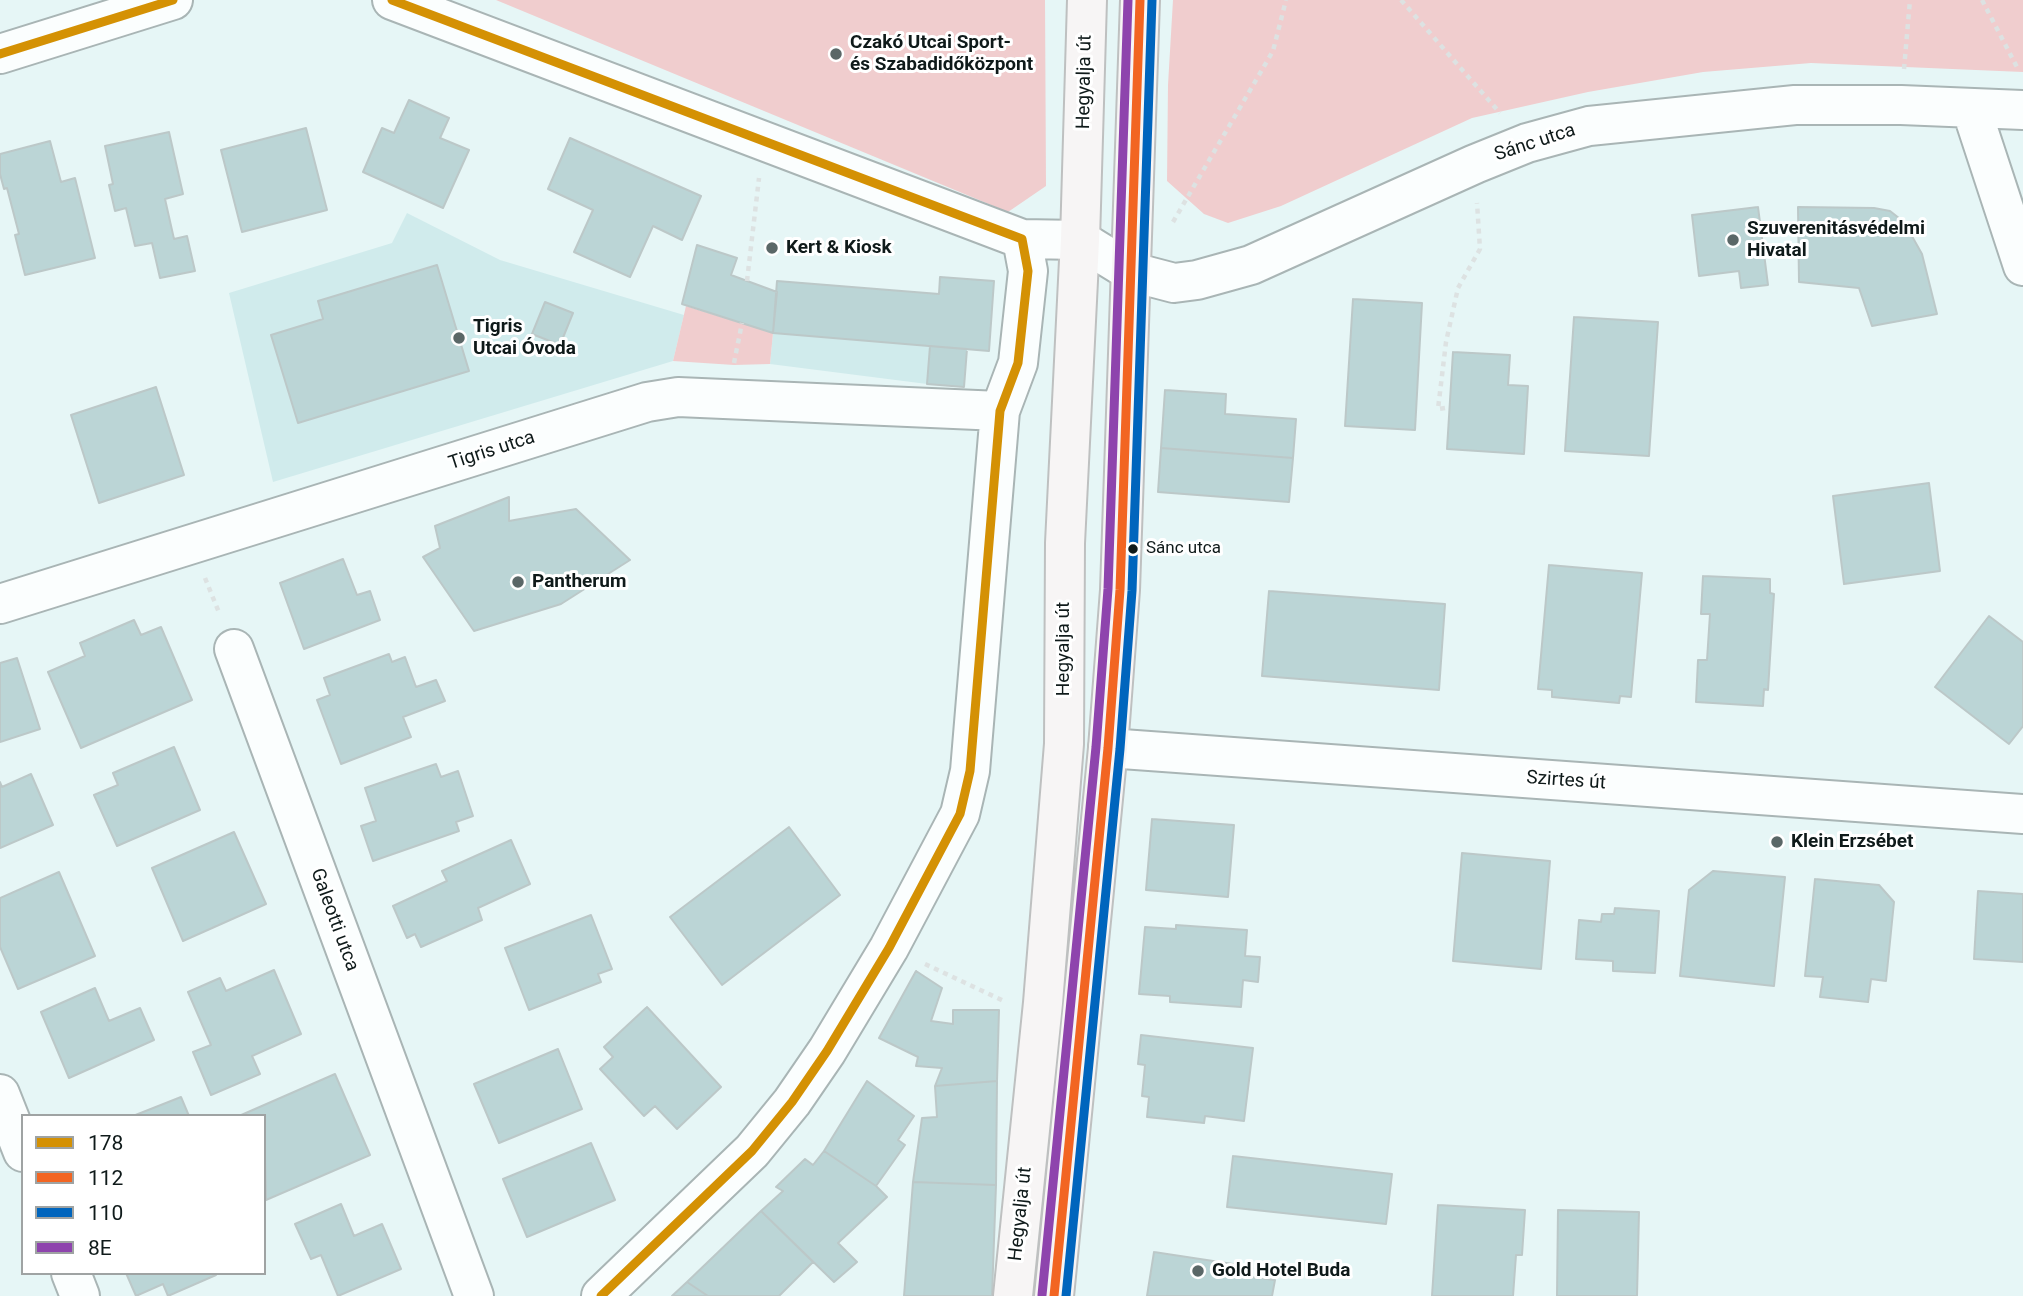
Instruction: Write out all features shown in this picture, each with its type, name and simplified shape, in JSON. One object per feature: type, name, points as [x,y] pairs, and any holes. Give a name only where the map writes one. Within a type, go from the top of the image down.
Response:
[{"type":"main road","name":"Hegyalja út","points":[[1013,1296],[1064,744],[1065,543],[1080,240],[1087,0]]},
{"type":"main road","points":[[1055,1296],[1108,748],[1120,590],[1140,0]]},
{"type":"street","points":[[0,54],[173,0]]},
{"type":"street","points":[[392,0],[1022,239],[1080,240]]},
{"type":"street","name":"Sánc utca","points":[[1080,240],[1132,272],[1174,283],[1198,280],[1251,265],[1527,143],[1589,126],[1795,105],[1900,105],[2023,110]]},
{"type":"street","points":[[1971,108],[2023,266]]},
{"type":"street","points":[[601,1296],[752,1151],[792,1102],[827,1051],[889,948],[960,814],[970,771],[1000,411],[1018,363],[1028,271],[1022,239]]},
{"type":"street","name":"Tigris utca","points":[[0,604],[647,402],[678,397],[1000,411]]},
{"type":"street","name":"Galeotti utca","points":[[234,649],[474,1296]]},
{"type":"street","name":"Szirtes út","points":[[1108,748],[2023,814]]},
{"type":"street","points":[[0,1094],[21,1147]]},
{"type":"street","points":[[72,1275],[80,1296]]},
{"type":"path","points":[[1167,233],[1273,51],[1286,0]]},
{"type":"path","points":[[1401,0],[1527,143]]},
{"type":"path","points":[[1900,105],[1910,0]]},
{"type":"path","points":[[1982,0],[2023,79]]},
{"type":"path","points":[[1445,408],[1438,409],[1446,342],[1458,288],[1480,249],[1475,164]]},
{"type":"path","points":[[747,281],[760,171]]},
{"type":"path","points":[[734,365],[742,323]]},
{"type":"path","points":[[192,546],[234,649]]},
{"type":"path","points":[[923,964],[1006,1002],[1042,1003]]},
{"type":"shaded area","name":"Czakó Utcai Sport- és Szabadidőközpont","points":[[496,0],[1045,0],[1046,186],[1008,212]]},
{"type":"shaded area","points":[[1173,0],[2023,0],[2023,72],[1811,63],[1703,72],[1588,92],[1472,118],[1281,206],[1228,223],[1204,214],[1167,181],[1168,85]]},
{"type":"shaded area","name":"Tigris Utcai Óvoda","points":[[407,213],[500,260],[684,315],[673,361],[273,482],[229,293],[392,243]]},
{"type":"shaded area","points":[[686,306],[773,333],[770,364],[734,365],[673,361]]},
{"type":"shaded area","points":[[773,333],[930,346],[927,384],[770,364]]},
{"type":"building","points":[[409,100],[449,118],[440,138],[469,150],[443,208],[363,172],[382,128],[394,133]]},
{"type":"building","points":[[306,128],[327,210],[242,232],[221,150]]},
{"type":"building","points":[[169,132],[183,194],[165,199],[174,239],[187,236],[195,271],[160,278],[152,243],[135,246],[126,208],[115,211],[109,185],[113,184],[105,146]]},
{"type":"building","points":[[570,138],[701,196],[682,240],[653,226],[630,277],[574,252],[593,210],[548,189]]},
{"type":"building","points":[[50,141],[61,182],[75,178],[95,258],[25,275],[15,235],[19,234],[7,188],[4,189],[0,174],[0,154]]},
{"type":"building","points":[[1758,207],[1768,285],[1741,288],[1739,271],[1699,276],[1692,215]]},
{"type":"building","points":[[1798,207],[1874,208],[1890,211],[1904,222],[1922,254],[1937,314],[1872,326],[1859,288],[1799,282]]},
{"type":"building","points":[[697,245],[737,258],[731,275],[777,292],[773,333],[682,304]]},
{"type":"building","points":[[437,265],[469,371],[298,423],[271,335],[323,319],[318,301]]},
{"type":"building","points":[[940,277],[994,281],[989,351],[773,333],[777,281],[939,294]]},
{"type":"building","points":[[1353,299],[1422,303],[1415,430],[1345,426]]},
{"type":"building","points":[[545,302],[573,313],[560,345],[532,334]]},
{"type":"building","points":[[1574,317],[1658,322],[1649,456],[1565,451]]},
{"type":"building","points":[[930,346],[967,349],[964,387],[927,384]]},
{"type":"building","points":[[1453,352],[1510,355],[1508,385],[1528,386],[1524,454],[1447,449]]},
{"type":"building","points":[[156,387],[184,475],[99,503],[71,415]]},
{"type":"building","points":[[1165,390],[1226,394],[1225,414],[1296,419],[1293,458],[1161,448]]},
{"type":"building","points":[[1161,448],[1293,458],[1289,502],[1158,492]]},
{"type":"building","points":[[1929,483],[1940,571],[1844,584],[1833,496]]},
{"type":"building","name":"Pantherum","points":[[509,497],[509,521],[576,509],[630,560],[561,604],[474,631],[423,557],[440,548],[435,526]]},
{"type":"building","points":[[343,559],[357,595],[370,591],[380,620],[304,649],[280,583]]},
{"type":"building","points":[[1549,565],[1642,573],[1631,697],[1620,696],[1619,703],[1552,697],[1552,690],[1538,689]]},
{"type":"building","points":[[1703,576],[1770,579],[1770,593],[1774,594],[1768,690],[1764,689],[1763,706],[1696,702],[1698,660],[1707,660],[1710,614],[1701,614]]},
{"type":"building","points":[[1269,591],[1445,604],[1439,690],[1262,676]]},
{"type":"building","points":[[1989,616],[2023,642],[2023,726],[2009,744],[1935,687]]},
{"type":"building","points":[[134,620],[141,635],[161,627],[192,700],[81,748],[48,672],[85,656],[80,643]]},
{"type":"building","points":[[389,654],[392,662],[405,657],[416,687],[436,680],[445,701],[403,717],[411,737],[341,764],[317,700],[330,695],[324,678]]},
{"type":"building","points":[[17,658],[40,729],[0,742],[0,663]]},
{"type":"building","points":[[174,747],[200,810],[117,846],[94,795],[118,785],[113,773]]},
{"type":"building","points":[[436,764],[441,777],[458,771],[473,816],[456,822],[459,831],[373,861],[361,826],[376,821],[365,788]]},
{"type":"building","points":[[31,774],[53,825],[0,848],[0,782],[2,787]]},
{"type":"building","points":[[1152,819],[1234,825],[1228,897],[1146,890]]},
{"type":"building","points":[[789,827],[840,895],[722,985],[670,917]]},
{"type":"building","points":[[234,832],[266,904],[183,941],[152,868]]},
{"type":"building","points":[[511,840],[530,884],[478,908],[482,920],[421,947],[415,934],[407,938],[393,906],[447,881],[442,871]]},
{"type":"building","points":[[1462,853],[1550,861],[1541,969],[1453,961]]},
{"type":"building","points":[[1713,871],[1785,877],[1774,986],[1680,976],[1689,890]]},
{"type":"building","points":[[59,872],[95,956],[18,989],[0,947],[0,898]]},
{"type":"building","points":[[1815,879],[1879,885],[1894,902],[1886,981],[1871,979],[1868,1002],[1820,997],[1823,977],[1805,976]]},
{"type":"building","points":[[1978,891],[2023,894],[2023,962],[1974,959]]},
{"type":"building","points":[[1615,908],[1659,911],[1655,973],[1613,971],[1613,961],[1576,959],[1579,920],[1601,922],[1602,914],[1614,914]]},
{"type":"building","points":[[591,915],[612,969],[598,974],[601,982],[529,1010],[505,948]]},
{"type":"building","points":[[1176,925],[1247,930],[1245,956],[1260,957],[1258,982],[1243,980],[1241,1007],[1170,1002],[1170,996],[1139,994],[1145,927],[1176,929]]},
{"type":"building","points":[[274,970],[301,1034],[252,1056],[260,1074],[211,1095],[193,1052],[211,1045],[188,992],[220,978],[226,991]]},
{"type":"building","points":[[916,971],[942,988],[931,1021],[953,1024],[953,1010],[999,1010],[997,1081],[935,1086],[942,1068],[916,1066],[918,1057],[879,1038]]},
{"type":"building","points":[[95,988],[109,1021],[140,1008],[154,1040],[69,1078],[41,1012]]},
{"type":"building","points":[[647,1007],[721,1087],[677,1129],[655,1106],[644,1116],[600,1069],[613,1057],[604,1047]]},
{"type":"building","points":[[1141,1035],[1253,1048],[1244,1121],[1205,1116],[1204,1123],[1147,1117],[1149,1097],[1142,1096],[1145,1065],[1138,1064]]},
{"type":"building","points":[[558,1049],[582,1109],[499,1143],[474,1084]]},
{"type":"building","points":[[335,1074],[370,1155],[266,1200],[266,1114],[244,1114]]},
{"type":"building","points":[[867,1081],[914,1116],[898,1140],[905,1145],[876,1186],[824,1151]]},
{"type":"building","points":[[997,1081],[996,1185],[913,1182],[922,1118],[937,1117],[935,1086]]},
{"type":"building","points":[[181,1097],[188,1114],[138,1114]]},
{"type":"building","points":[[591,1143],[615,1200],[527,1237],[503,1179]]},
{"type":"building","points":[[824,1151],[876,1186],[887,1197],[838,1243],[857,1262],[834,1282],[761,1211],[783,1191],[776,1187],[805,1159],[813,1165]]},
{"type":"building","points":[[1233,1156],[1392,1174],[1386,1224],[1227,1207]]},
{"type":"building","points":[[913,1182],[996,1185],[992,1296],[904,1296]]},
{"type":"building","points":[[341,1204],[354,1236],[382,1224],[401,1269],[338,1296],[321,1255],[311,1259],[295,1224]]},
{"type":"building","points":[[1438,1205],[1525,1210],[1522,1255],[1516,1255],[1513,1296],[1432,1296]]},
{"type":"building","points":[[1558,1210],[1639,1212],[1637,1296],[1557,1296]]},
{"type":"building","points":[[761,1211],[813,1262],[779,1296],[708,1296],[687,1282]]},
{"type":"building","name":"Gold Hotel Buda","points":[[1154,1252],[1246,1266],[1244,1276],[1275,1280],[1272,1296],[1147,1296]]},
{"type":"building","points":[[127,1275],[216,1275],[168,1296],[163,1284],[136,1296]]},
{"type":"building","points":[[687,1282],[708,1296],[672,1296]]},
{"type":"transit line","name":"178","points":[[0,54],[173,0]]},
{"type":"transit line","name":"178","points":[[392,0],[1022,239]]},
{"type":"transit line","name":"8E","points":[[1042,1295],[1096,747],[1108,589],[1128,0]]},
{"type":"transit line","name":"112","points":[[1054,1296],[1108,748],[1120,590],[1140,0]]},
{"type":"transit line","name":"110","points":[[1066,1296],[1120,749],[1132,591],[1152,0]]},
{"type":"transit line","name":"178","points":[[601,1296],[752,1151],[792,1102],[827,1051],[889,948],[960,814],[970,771],[1000,411],[1018,363],[1028,271],[1022,239]]},
{"type":"place","name":"Czakó Utcai Sport- és Szabadidőközpont","points":[[836,54]]},
{"type":"place","name":"Szuverenitásvédelmi Hivatal","points":[[1733,240]]},
{"type":"place","name":"Kert & Kiosk","points":[[772,248]]},
{"type":"place","name":"Tigris Utcai Óvoda","points":[[459,338]]},
{"type":"place","name":"Sánc utca","points":[[1133,549]]},
{"type":"place","name":"Pantherum","points":[[518,582]]},
{"type":"place","name":"Klein Erzsébet","points":[[1777,842]]},
{"type":"place","name":"Gold Hotel Buda","points":[[1198,1271]]}]
